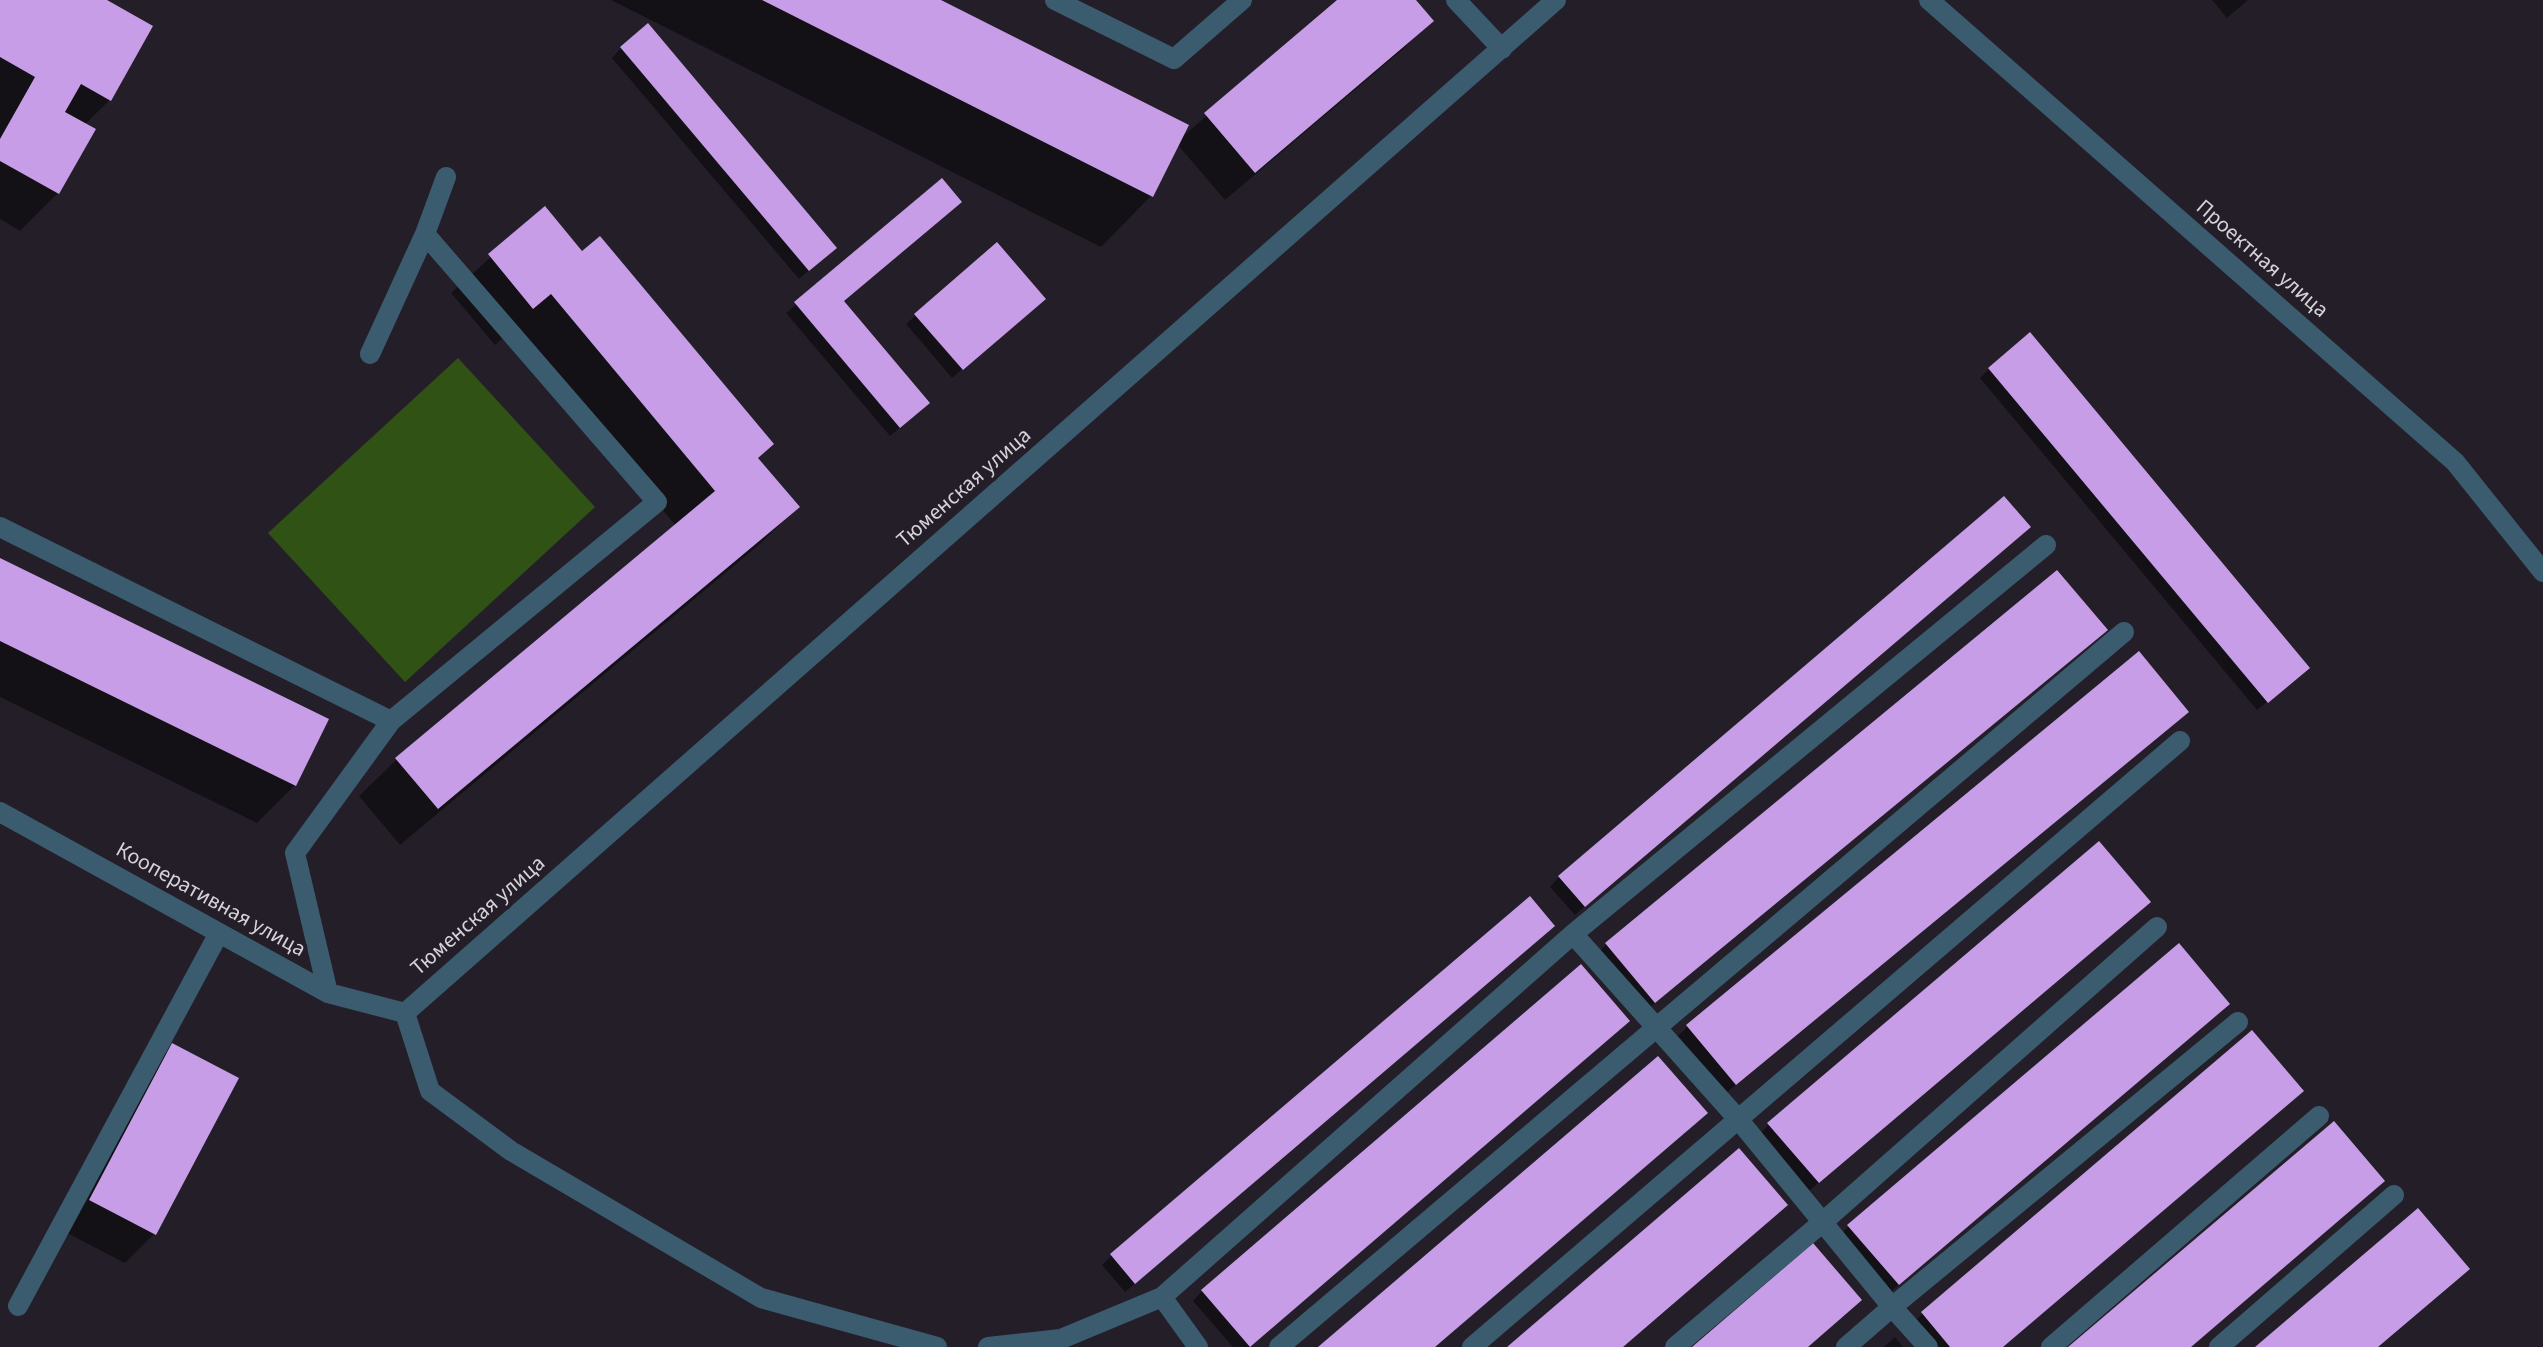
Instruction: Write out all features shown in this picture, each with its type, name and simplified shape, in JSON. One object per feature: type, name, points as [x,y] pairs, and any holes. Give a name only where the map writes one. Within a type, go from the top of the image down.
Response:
[{"type":"street","points":[[1055,0],[1174,59],[1242,0]]},
{"type":"street","points":[[1456,0],[1502,49]]},
{"type":"street","name":"Тюменская улица","points":[[405,1013],[1556,0]]},
{"type":"street","name":"Проектная улица","points":[[1929,0],[2455,462],[2543,572]]},
{"type":"street","points":[[370,354],[425,234],[446,177]]},
{"type":"street","points":[[328,993],[295,853],[391,721],[657,502],[425,234]]},
{"type":"street","points":[[0,527],[391,721]]},
{"type":"street","points":[[988,1347],[1061,1339],[1162,1297],[1573,934],[2046,545]]},
{"type":"street","points":[[1279,1347],[2124,632]]},
{"type":"street","points":[[1472,1347],[2180,741]]},
{"type":"street","name":"Кооперативная улица","points":[[0,812],[328,993],[405,1013]]},
{"type":"street","points":[[1675,1347],[1824,1221],[2157,927]]},
{"type":"street","points":[[18,1306],[219,933]]},
{"type":"street","points":[[1573,934],[1658,1025],[1928,1347]]},
{"type":"street","points":[[405,1013],[430,1091],[511,1151],[761,1298],[937,1347]]},
{"type":"street","points":[[1846,1347],[2238,1022]]},
{"type":"street","points":[[2051,1347],[2319,1116]]},
{"type":"street","points":[[2219,1347],[2394,1195]]},
{"type":"street","points":[[1162,1297],[1198,1347]]},
{"type":"green space","points":[[458,358],[595,507],[405,682],[268,533]]},
{"type":"building","points":[[0,0],[107,0],[153,26],[111,101],[81,84],[65,112],[96,129],[59,194],[0,161],[0,139],[35,77],[0,57]]},
{"type":"building","points":[[762,0],[941,0],[1189,125],[1153,197]]},
{"type":"building","points":[[1337,0],[1416,0],[1434,21],[1255,173],[1204,113]]},
{"type":"building","points":[[648,23],[837,248],[809,271],[620,47]]},
{"type":"building","points":[[942,178],[962,202],[844,301],[930,403],[900,428],[794,302]]},
{"type":"building","points":[[545,206],[582,251],[600,236],[774,444],[758,458],[800,507],[438,809],[395,758],[715,491],[551,294],[533,309],[488,254]]},
{"type":"building","points":[[997,242],[1046,299],[963,370],[914,314]]},
{"type":"building","points":[[2030,332],[2310,668],[2268,703],[1988,368]]},
{"type":"building","points":[[2004,496],[2031,527],[1585,907],[1558,876]]},
{"type":"building","points":[[0,558],[329,719],[296,786],[0,641]]},
{"type":"building","points":[[2057,570],[2108,630],[1655,1003],[1605,943]]},
{"type":"building","points":[[2139,651],[2189,712],[1736,1085],[1686,1025]]},
{"type":"building","points":[[2099,841],[2151,902],[1819,1183],[1767,1123]]},
{"type":"building","points":[[1530,896],[1555,926],[1135,1284],[1110,1254]]},
{"type":"building","points":[[2179,943],[2230,1004],[1899,1285],[1847,1225]]},
{"type":"building","points":[[1581,964],[1630,1021],[1250,1347],[1201,1290]]},
{"type":"building","points":[[2252,1030],[2304,1091],[2003,1347],[1950,1347],[1921,1312]]},
{"type":"building","points":[[172,1043],[239,1078],[156,1235],[89,1200]]},
{"type":"building","points":[[1658,1056],[1708,1113],[1435,1347],[1318,1347]]},
{"type":"building","points":[[2334,1121],[2385,1181],[2191,1347],[2068,1347]]},
{"type":"building","points":[[1739,1148],[1788,1205],[1623,1347],[1507,1347]]},
{"type":"building","points":[[2418,1208],[2470,1269],[2378,1347],[2255,1347]]},
{"type":"building","points":[[1813,1243],[1862,1300],[1808,1347],[1692,1347]]}]
